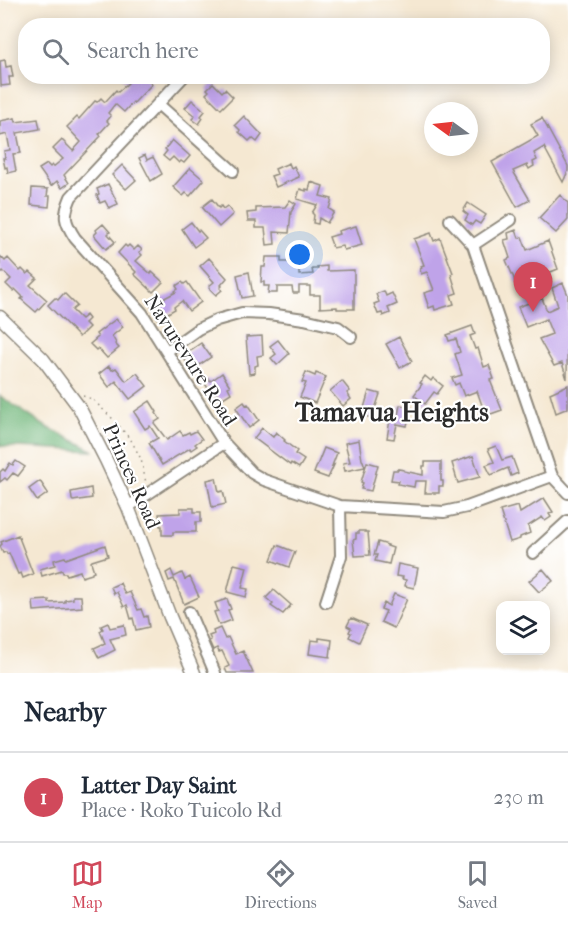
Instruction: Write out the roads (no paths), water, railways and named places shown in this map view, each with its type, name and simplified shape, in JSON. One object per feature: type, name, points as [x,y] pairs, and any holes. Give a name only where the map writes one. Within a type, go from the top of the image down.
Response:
[{"type":"main road","name":"Princes Road","points":[[0,317],[43,359],[79,407],[128,507],[183,651],[194,673]]},
{"type":"street","name":"Navurevure Road","points":[[177,84],[71,197],[65,214],[66,224],[75,238],[142,313],[224,443],[252,473],[264,480],[340,506],[444,512],[467,507],[552,476]]},
{"type":"street","points":[[158,104],[233,171]]},
{"type":"street","points":[[450,220],[473,245],[552,476],[568,493]]},
{"type":"street","points":[[473,245],[512,220]]},
{"type":"street","points":[[167,351],[217,320],[242,313],[304,319],[338,327],[351,337]]},
{"type":"street","points":[[128,507],[224,443]]},
{"type":"street","points":[[326,602],[341,556],[340,506]]},
{"type":"street","points":[[533,554],[568,521]]},
{"type":"street","points":[[189,612],[215,673]]},
{"type":"street","points":[[183,651],[201,642]]},
{"type":"place","name":"Latter Day Saint","points":[[533,312]]},
{"type":"district","name":"Tamavua Heights","points":[[392,412]]}]
